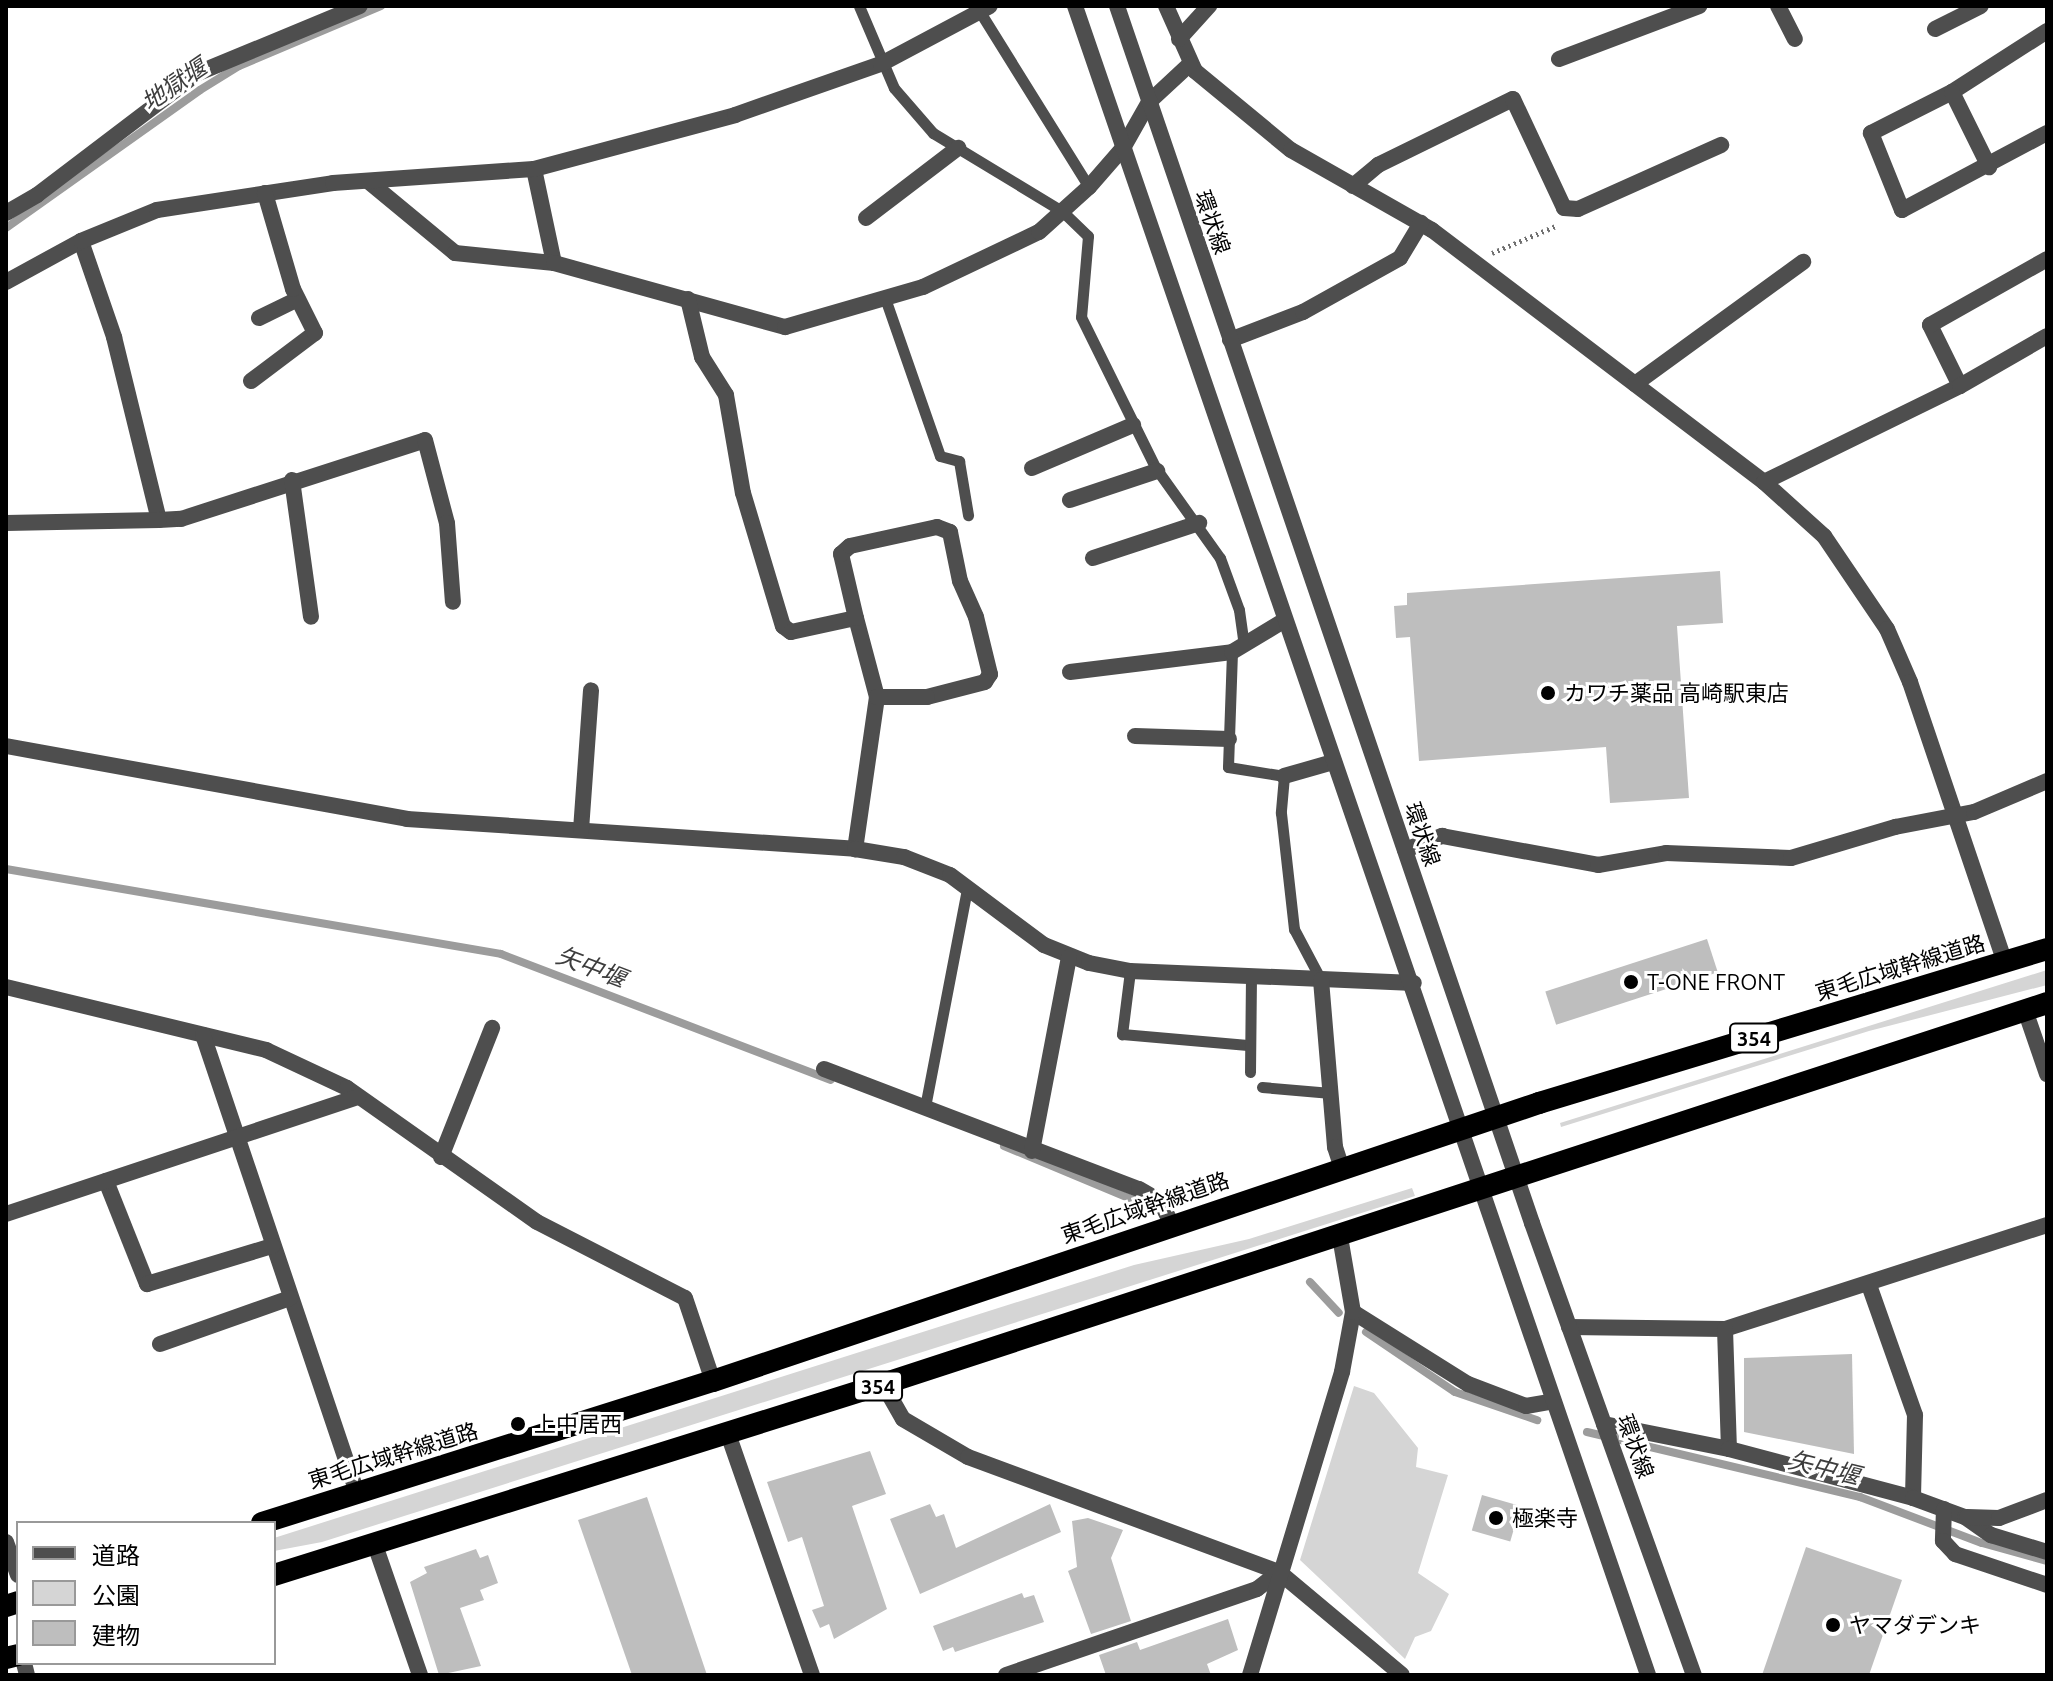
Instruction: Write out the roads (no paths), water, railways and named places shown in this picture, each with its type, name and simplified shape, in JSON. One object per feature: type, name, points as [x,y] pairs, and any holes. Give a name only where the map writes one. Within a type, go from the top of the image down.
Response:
[{"type":"highway","name":"東毛広域幹線道路","points":[[268,1521],[713,1381],[1172,1225],[1499,1120],[1539,1103],[2047,949]]},
{"type":"highway","name":"354","points":[[276,1574],[1340,1237],[2047,1003]]},
{"type":"street","points":[[6,213],[37,195],[198,73],[360,6]]},
{"type":"street","points":[[1075,6],[1333,762],[1414,983],[1481,1190],[1648,1675]]},
{"type":"street","name":"環状線","points":[[1117,6],[1517,1179],[1694,1675]]},
{"type":"street","points":[[1166,6],[1190,64],[1291,150],[1421,223],[1764,482],[1824,536],[1887,629],[1957,815],[2005,963]]},
{"type":"street","points":[[1179,39],[1209,6]]},
{"type":"street","points":[[1559,59],[1699,6]]},
{"type":"street","points":[[1778,6],[1795,39]]},
{"type":"street","points":[[1935,29],[1981,6]]},
{"type":"street","points":[[6,282],[81,241],[157,210],[368,181],[534,169],[735,115],[881,64],[985,9]]},
{"type":"street","points":[[2047,31],[1952,92],[1871,133],[1902,210],[1989,167],[2047,133]]},
{"type":"street","points":[[368,181],[455,253],[554,263],[785,327],[886,301],[1039,232],[1089,187],[1123,148],[1149,102],[1190,64]]},
{"type":"street","points":[[1952,92],[1989,167]]},
{"type":"street","points":[[1353,186],[1378,165],[1513,99],[1567,208],[1578,209],[1721,145]]},
{"type":"street","points":[[866,218],[958,148]]},
{"type":"street","points":[[534,169],[554,263]]},
{"type":"street","points":[[251,381],[315,333],[298,299],[265,193]]},
{"type":"street","points":[[1230,340],[1303,312],[1400,258],[1421,223]]},
{"type":"street","points":[[81,241],[114,337],[159,520]]},
{"type":"street","points":[[1960,386],[1930,325],[2047,259]]},
{"type":"street","points":[[1635,384],[1803,262]]},
{"type":"street","points":[[259,318],[298,299]]},
{"type":"street","points":[[688,299],[702,357],[726,395],[743,493],[783,626],[791,632],[856,618]]},
{"type":"street","points":[[1764,482],[1960,386],[2047,336]]},
{"type":"street","points":[[1032,468],[1133,425]]},
{"type":"street","points":[[6,523],[181,519],[292,480],[425,440],[447,523],[453,602]]},
{"type":"street","points":[[1070,500],[1157,471]]},
{"type":"street","points":[[292,480],[311,617]]},
{"type":"street","points":[[1093,558],[1199,523]]},
{"type":"street","points":[[855,849],[877,697],[841,554],[850,546],[937,527],[950,532],[960,581],[976,617],[990,674],[985,682],[927,697],[877,697]]},
{"type":"street","points":[[1070,672],[1238,649],[1285,620]]},
{"type":"street","points":[[581,830],[591,690]]},
{"type":"street","points":[[1135,736],[1229,739]]},
{"type":"street","points":[[6,746],[407,819],[855,849],[904,857],[950,875],[1044,945],[1069,957],[1130,971],[1414,983]]},
{"type":"street","points":[[1284,776],[1333,762]]},
{"type":"street","points":[[1405,850],[1442,836],[1598,865],[1666,853],[1791,858],[1957,815],[2047,781]]},
{"type":"street","points":[[1032,1151],[1069,957]]},
{"type":"street","points":[[1321,980],[1331,1093],[1342,1169]]},
{"type":"street","points":[[6,987],[266,1050],[358,1097],[537,1222],[685,1298],[713,1381]]},
{"type":"street","points":[[2025,1010],[2047,1074]]},
{"type":"street","points":[[441,1157],[492,1028]]},
{"type":"street","points":[[203,1035],[235,1140],[357,1493]]},
{"type":"street","points":[[824,1069],[1032,1151],[1139,1189],[1160,1201],[1172,1225]]},
{"type":"street","points":[[6,1214],[358,1097]]},
{"type":"street","points":[[106,1181],[147,1284],[272,1246]]},
{"type":"street","points":[[1569,1327],[1725,1329],[2047,1225]]},
{"type":"street","points":[[1250,1675],[1342,1372],[1353,1312],[1340,1237]]},
{"type":"street","points":[[1869,1285],[1915,1415],[1913,1498]]},
{"type":"street","points":[[160,1344],[290,1298]]},
{"type":"street","points":[[1353,1312],[1468,1384],[1526,1406],[1553,1401]]},
{"type":"street","points":[[1725,1329],[1729,1449]]},
{"type":"street","points":[[883,1384],[903,1419],[968,1457],[1279,1572],[1402,1675]]},
{"type":"street","points":[[1604,1424],[1729,1449],[1913,1498],[1944,1513],[1965,1517],[1999,1518],[2047,1500]]},
{"type":"street","points":[[727,1431],[812,1675]]},
{"type":"street","points":[[1944,1513],[1943,1541],[1955,1554],[2047,1585]]},
{"type":"street","points":[[1965,1517],[1991,1535],[2047,1552]]},
{"type":"street","points":[[6,1542],[16,1570]]},
{"type":"street","points":[[375,1545],[420,1675]]},
{"type":"street","points":[[1006,1675],[1257,1589],[1279,1572]]},
{"type":"lane","points":[[859,6],[881,64],[894,88],[933,133],[1062,211],[1088,236],[1081,317],[1157,471],[1199,523],[1220,558],[1239,610],[1228,767],[1284,776],[1281,813],[1294,929],[1321,980]]},
{"type":"lane","points":[[985,9],[1089,187]]},
{"type":"lane","points":[[886,301],[940,456],[959,461],[968,515]]},
{"type":"lane","points":[[925,1107],[967,888]]},
{"type":"lane","points":[[1130,971],[1122,1034],[1248,1045]]},
{"type":"lane","points":[[1250,1072],[1251,978]]},
{"type":"lane","points":[[1262,1087],[1331,1093]]},
{"type":"waterway","name":"地獄堰","points":[[6,228],[200,90],[239,66],[381,6]]},
{"type":"waterway","name":"矢中堰","points":[[6,869],[501,954],[831,1080]]},
{"type":"waterway","name":"矢中堰","points":[[1004,1146],[1134,1200]]},
{"type":"waterway","name":"矢中堰","points":[[1310,1282],[1339,1313]]},
{"type":"waterway","name":"矢中堰","points":[[1366,1332],[1455,1392],[1537,1420]]},
{"type":"waterway","name":"矢中堰","points":[[1587,1432],[1860,1497],[1982,1543],[2047,1561]]},
{"type":"place","name":"カワチ薬品 高崎駅東店","points":[[1548,693]]},
{"type":"place","name":"T-ONE FRONT","points":[[1631,982]]},
{"type":"place","name":"上中居西","points":[[518,1424]]},
{"type":"place","name":"極楽寺","points":[[1496,1518]]},
{"type":"place","name":"ヤマダデンキ","points":[[1833,1625]]}]
